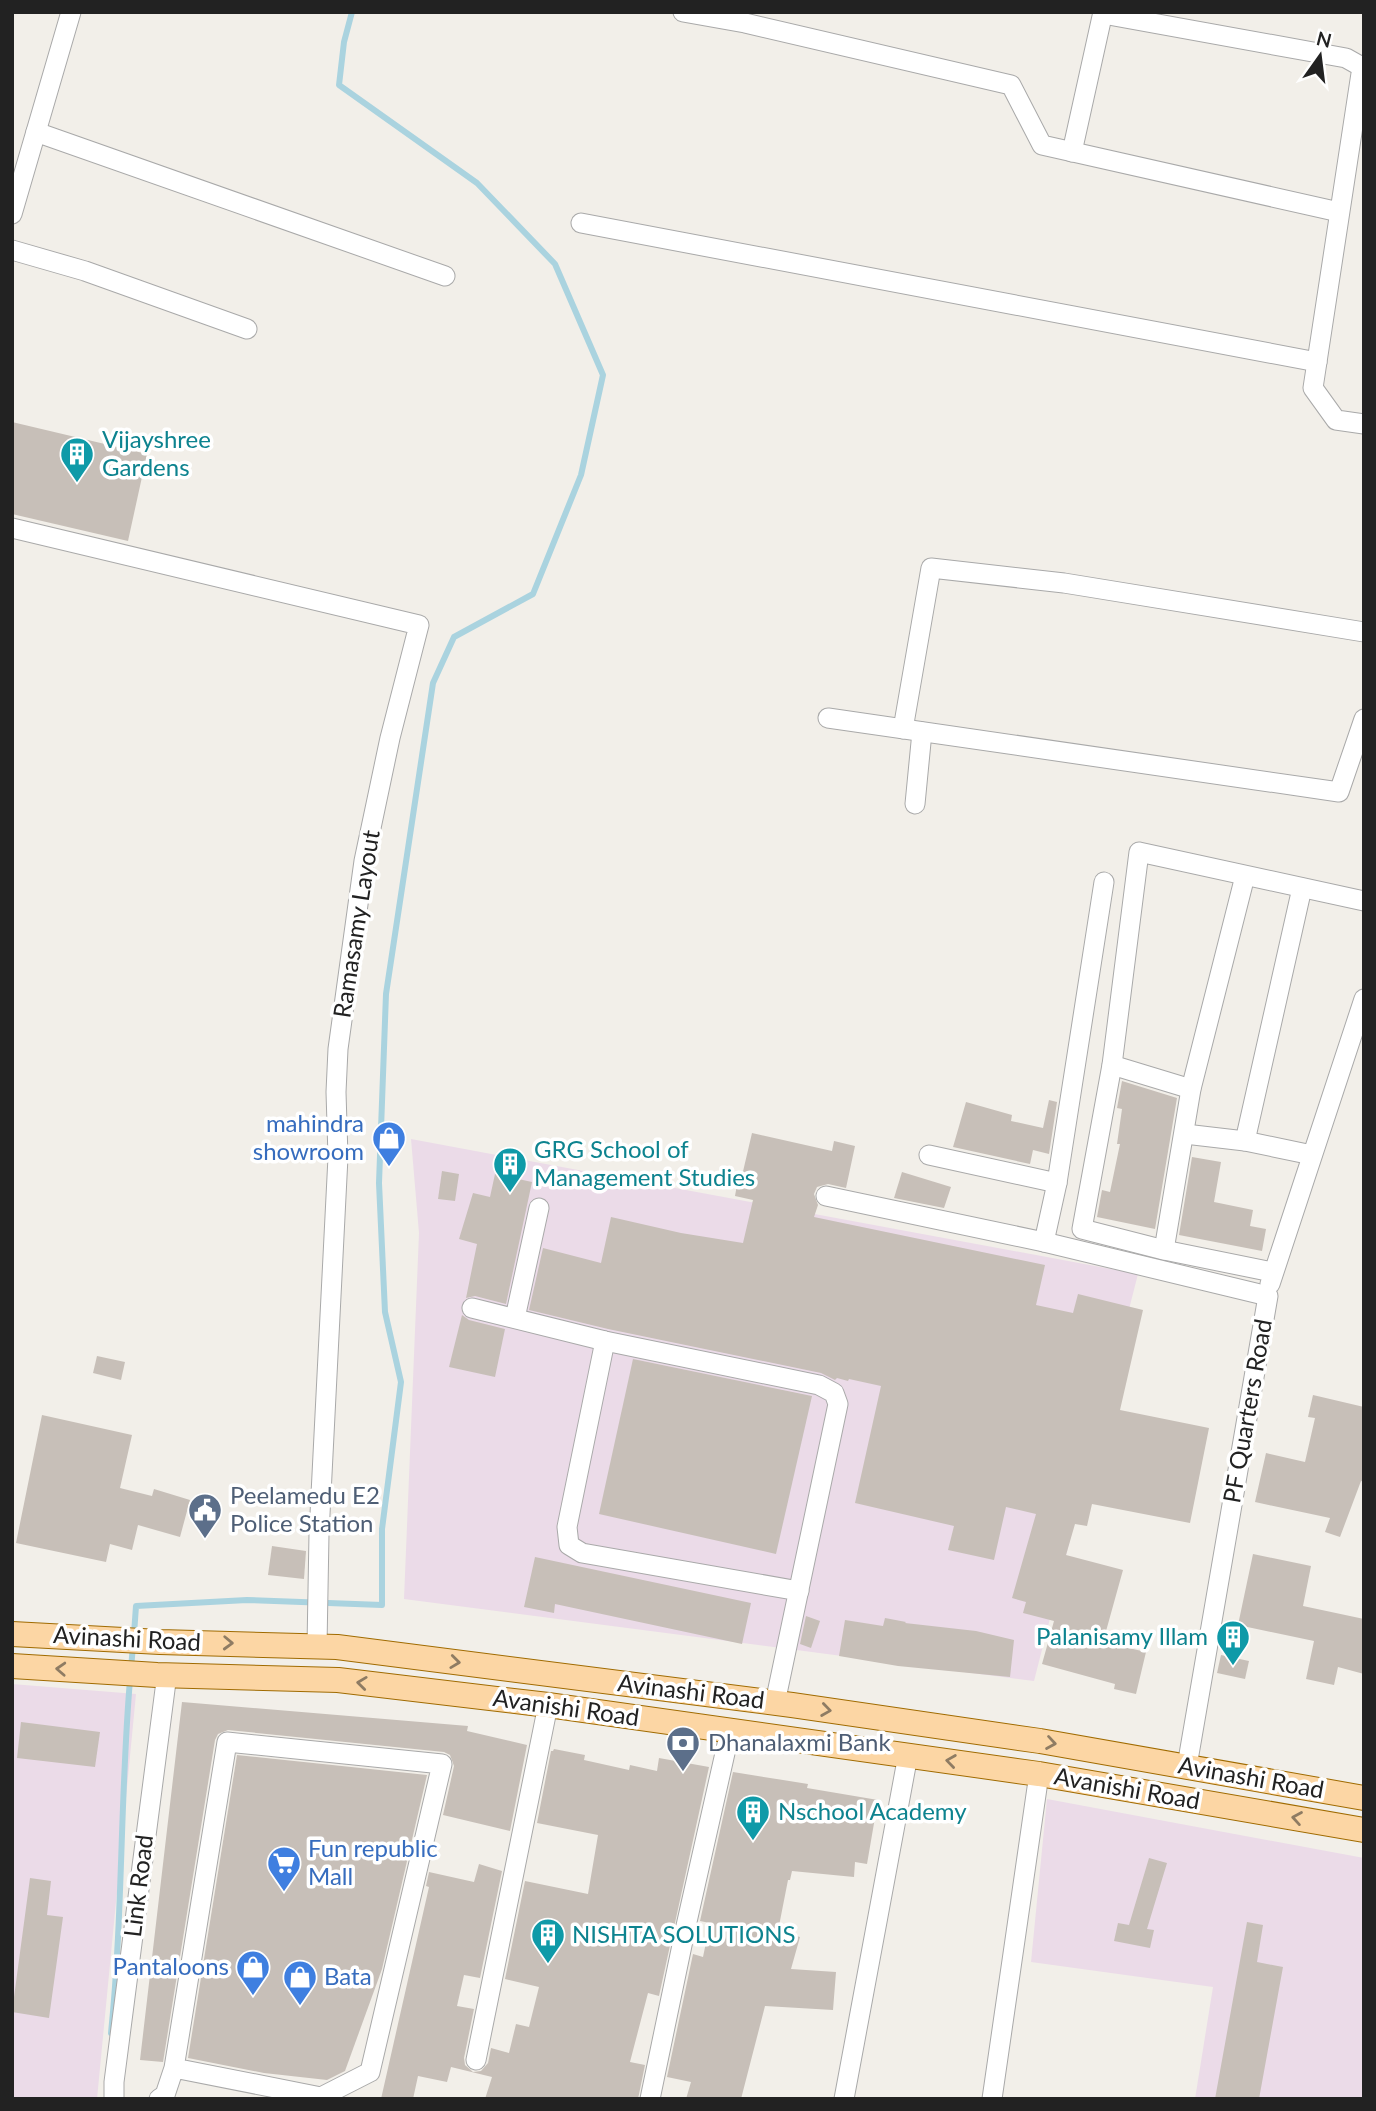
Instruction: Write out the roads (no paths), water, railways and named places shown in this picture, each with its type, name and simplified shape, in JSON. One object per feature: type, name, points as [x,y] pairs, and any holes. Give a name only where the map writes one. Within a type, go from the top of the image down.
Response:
[{"type":"main road","name":"Avinashi Road","points":[[12,1634],[337,1647],[775,1703],[1040,1741],[1364,1798]]},
{"type":"main road","name":"Avanishi Road","points":[[12,1666],[162,1675],[338,1680],[548,1705],[1038,1774],[1364,1830]]},
{"type":"street","points":[[12,214],[71,12]]},
{"type":"street","points":[[683,12],[727,16],[1011,85],[1041,145],[1339,212]]},
{"type":"street","points":[[1072,152],[1103,13],[1346,58],[1362,67],[1313,388],[1336,420],[1364,424]]},
{"type":"street","points":[[36,132],[444,276]]},
{"type":"street","points":[[581,223],[1317,362]]},
{"type":"street","points":[[12,250],[85,271],[247,329]]},
{"type":"street","name":"Ramasamy Layout","points":[[12,528],[419,625],[390,738],[364,861],[338,1049],[338,1157],[317,1646]]},
{"type":"street","points":[[915,804],[913,730],[931,568],[1064,583],[1364,632]]},
{"type":"street","points":[[828,718],[1339,792],[1364,719]]},
{"type":"street","points":[[1272,1272],[1164,1250],[1082,1229],[1112,1065],[1139,852],[1364,901]]},
{"type":"street","points":[[1164,1250],[1191,1088],[1245,876]]},
{"type":"street","points":[[1044,1241],[1056,1183],[1104,882]]},
{"type":"street","points":[[1245,1141],[1302,888]]},
{"type":"street","points":[[1268,1296],[1272,1272],[1364,999]]},
{"type":"street","points":[[1112,1065],[1191,1088]]},
{"type":"street","points":[[1185,1134],[1245,1141],[1312,1155]]},
{"type":"street","points":[[929,1154],[1056,1183]]},
{"type":"street","name":"PF Quarters Road","points":[[826,1196],[1044,1241],[1268,1296],[1187,1766]]},
{"type":"street","points":[[515,1318],[539,1208]]},
{"type":"street","points":[[472,1308],[605,1341],[819,1385],[834,1393],[838,1404],[775,1703]]},
{"type":"street","points":[[605,1341],[567,1527],[569,1545],[582,1553],[799,1591]]},
{"type":"street","name":"Link Road","points":[[114,2099],[162,1675]]},
{"type":"street","points":[[476,2060],[548,1705]]},
{"type":"street","points":[[650,2099],[730,1731]]},
{"type":"street","points":[[159,2099],[164,2095],[174,2068],[227,1742],[442,1764],[370,2071],[321,2097],[174,2068]]},
{"type":"street","points":[[844,2099],[908,1755]]},
{"type":"street","points":[[992,2099],[1038,1774]]},
{"type":"waterway","points":[[134,1634],[136,1606],[247,1600],[382,1605],[382,1529],[401,1382],[385,1312],[379,1183],[386,994],[433,683],[454,637],[533,594],[581,475],[603,375],[555,264],[477,183],[339,85],[344,42],[352,12]]},
{"type":"waterway","points":[[131,1669],[133,1645]]},
{"type":"waterway","points":[[111,2033],[118,1945],[130,1680]]},
{"type":"place","name":"Vijayshree Gardens","points":[[77,484]]},
{"type":"place","name":"mahindra showroom","points":[[389,1168]]},
{"type":"place","name":"GRG School of Management Studies","points":[[510,1194]]},
{"type":"place","name":"Peelamedu E2 Police Station","points":[[205,1540]]},
{"type":"place","name":"Palanisamy Illam","points":[[1233,1667]]},
{"type":"place","name":"Dhanalaxmi Bank","points":[[683,1773]]},
{"type":"place","name":"Nschool Academy","points":[[753,1842]]},
{"type":"place","name":"Fun republic Mall","points":[[284,1893]]},
{"type":"place","name":"NISHTA SOLUTIONS","points":[[548,1965]]},
{"type":"place","name":"Pantaloons","points":[[253,1997]]},
{"type":"place","name":"Bata","points":[[300,2007]]}]
